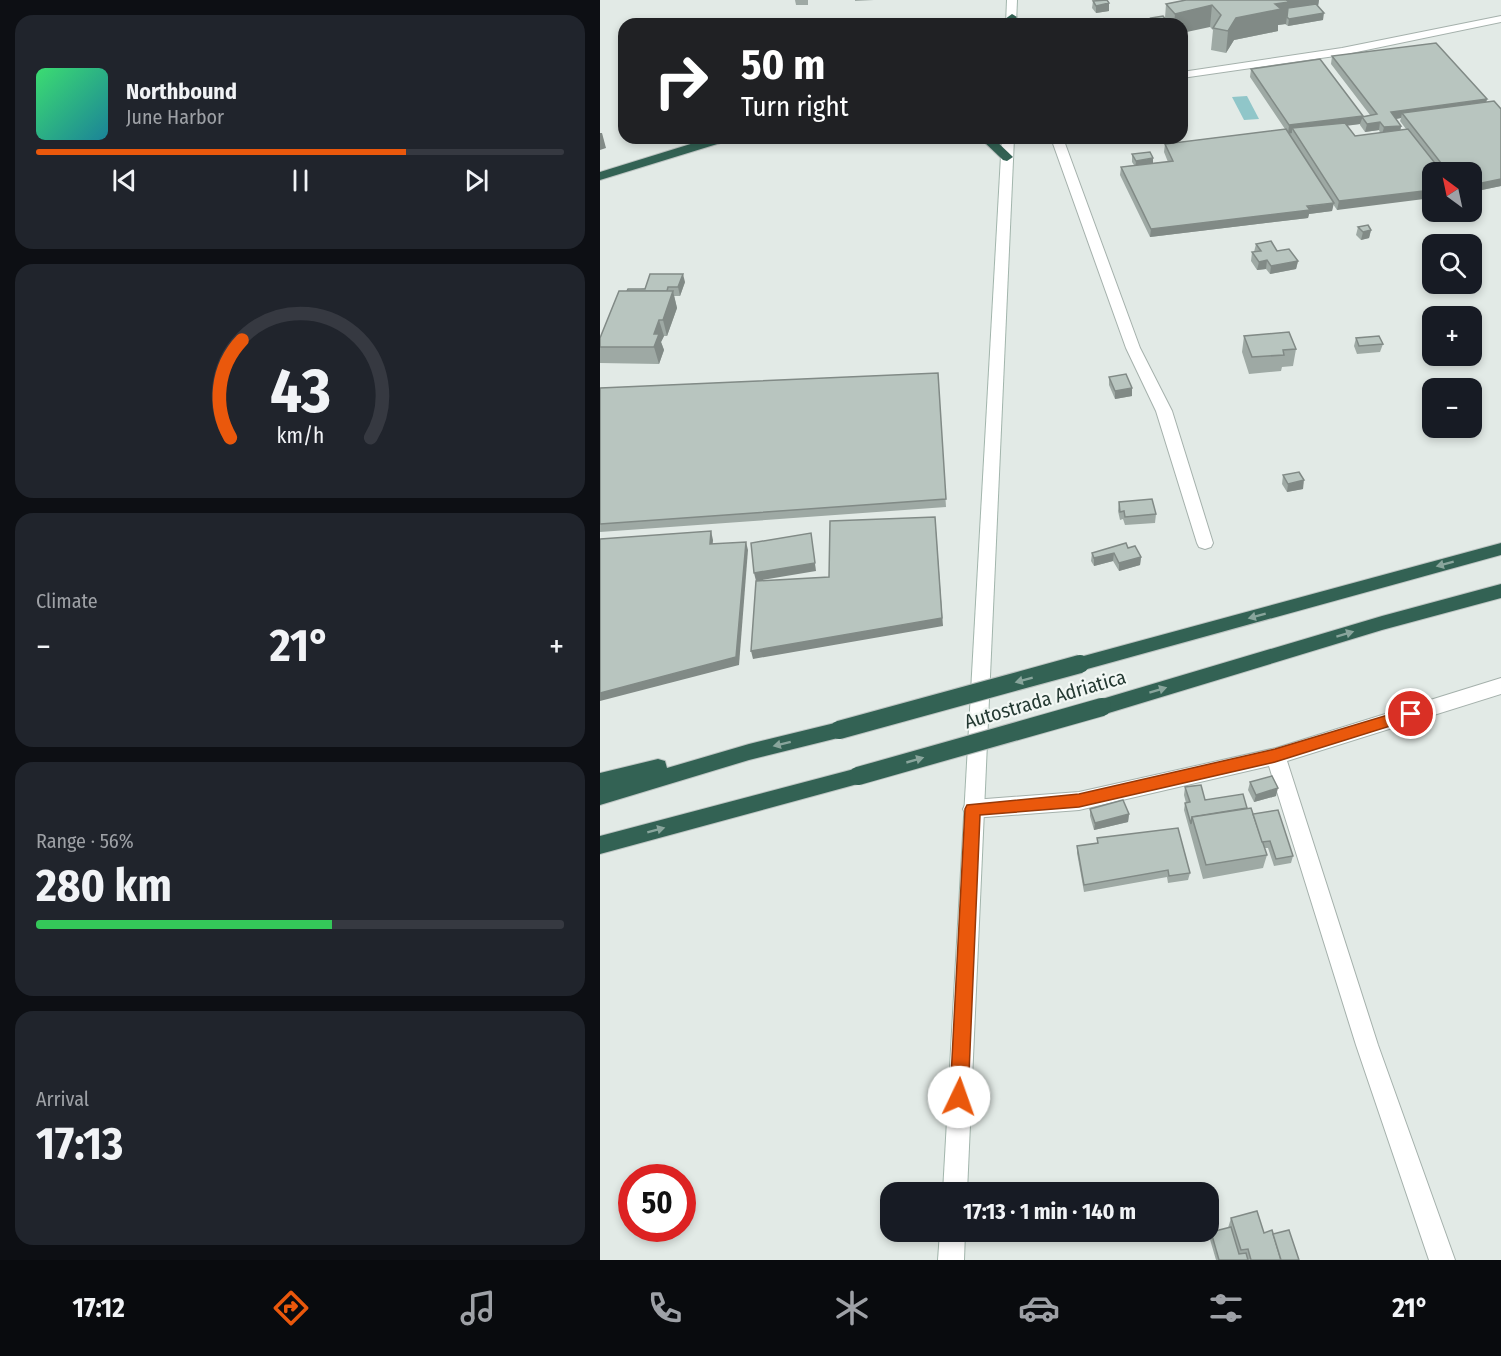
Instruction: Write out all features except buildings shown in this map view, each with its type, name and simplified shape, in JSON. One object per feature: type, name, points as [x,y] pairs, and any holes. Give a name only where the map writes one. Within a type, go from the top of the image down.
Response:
[{"type":"highway","points":[[600,176],[704,144]]},
{"type":"highway","points":[[993,144],[1007,156]]},
{"type":"highway","name":"Autostrada Adriatica","points":[[600,796],[749,753],[1501,549]]},
{"type":"highway","name":"Autostrada Adriatica","points":[[600,846],[1102,707],[1382,622],[1501,591]]},
{"type":"highway","points":[[600,781],[655,767],[749,753]]},
{"type":"street","points":[[1010,18],[1012,0]]},
{"type":"street","points":[[1188,74],[1320,57],[1424,38],[1501,20]]},
{"type":"street","points":[[955,1182],[1008,144]]},
{"type":"street","points":[[1058,144],[1133,348],[1164,411],[1206,543]]},
{"type":"street","points":[[973,809],[1079,801],[1275,756],[1501,686]]},
{"type":"street","points":[[1275,756],[1367,1045],[1442,1260]]},
{"type":"street","points":[[951,1260],[952,1242]]},
{"type":"water","points":[[1247,96],[1259,119],[1244,120],[1232,97]]},
{"type":"route","points":[[959,1097],[973,809],[1079,801],[1275,756],[1411,714]]}]
